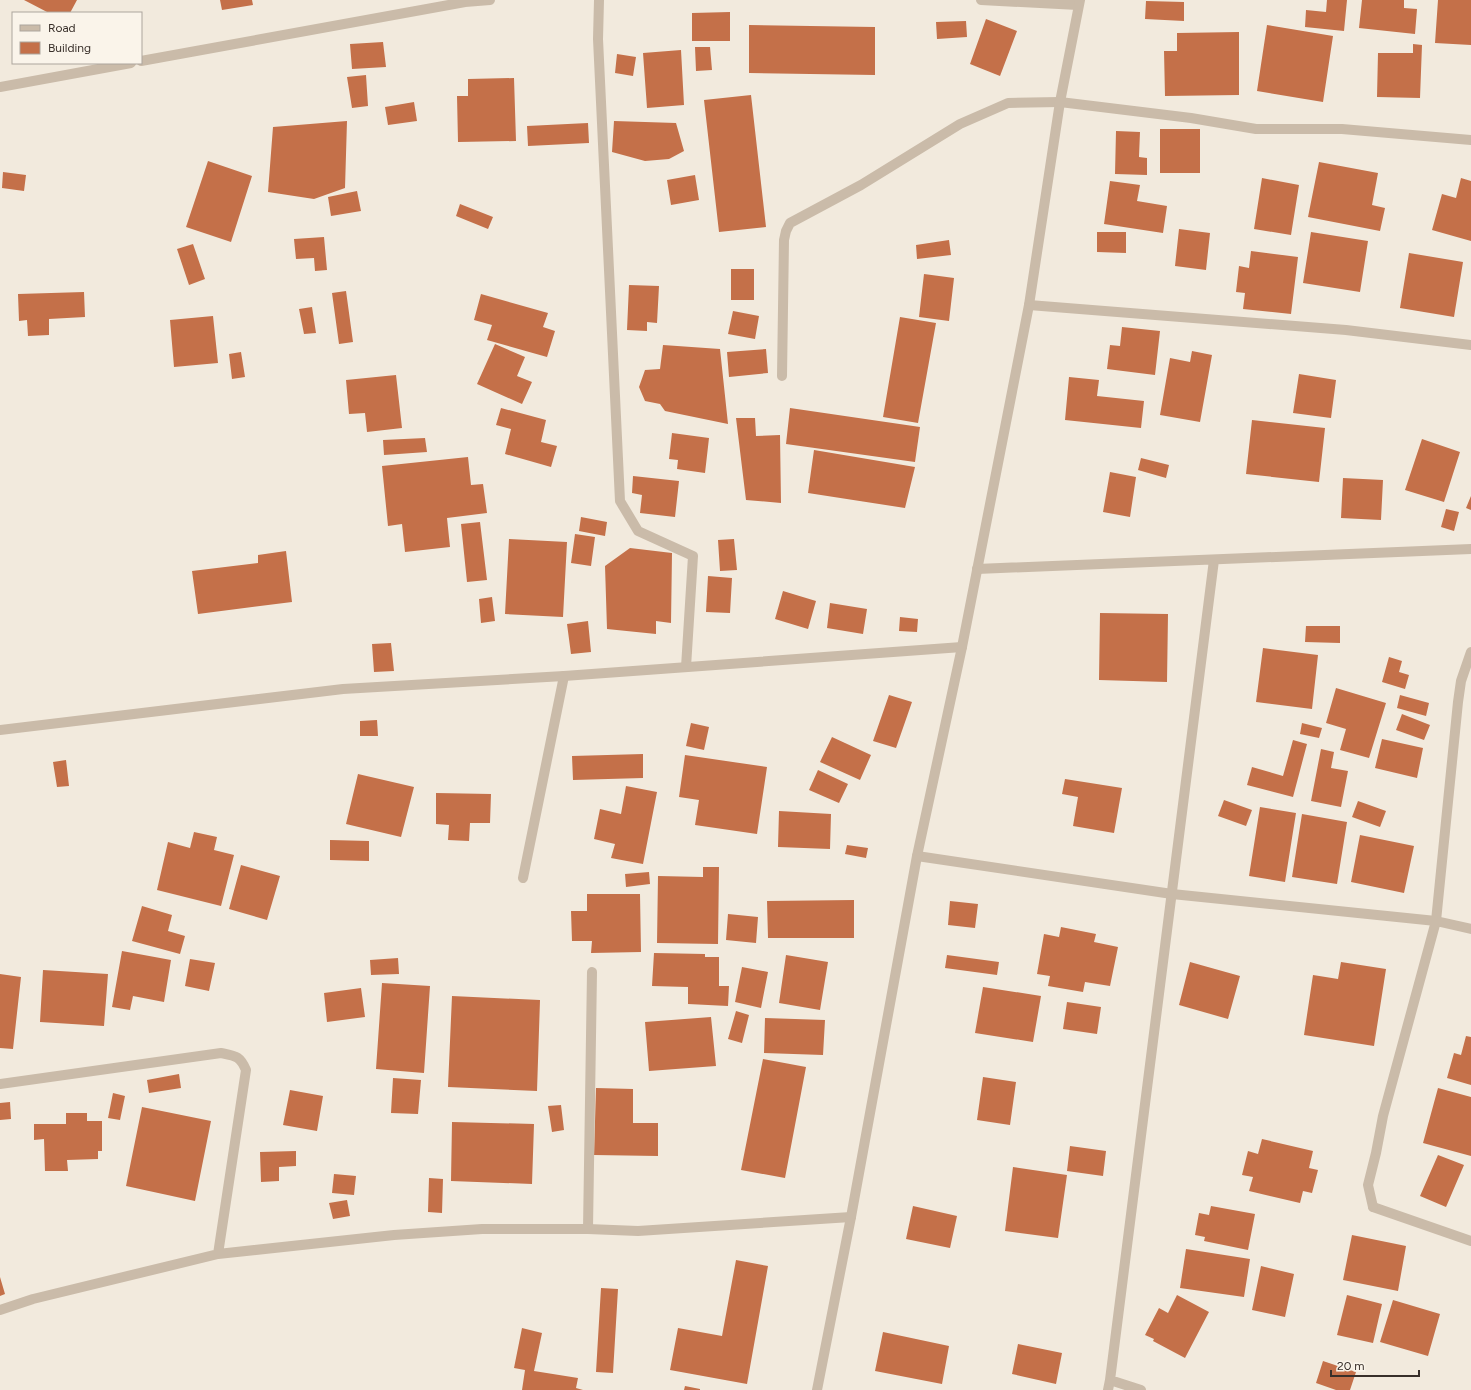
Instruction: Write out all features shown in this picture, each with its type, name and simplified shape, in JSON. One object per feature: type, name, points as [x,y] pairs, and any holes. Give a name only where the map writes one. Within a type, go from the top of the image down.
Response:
[{"type":"street","points":[[142,61],[465,2],[490,0]]},
{"type":"street","points":[[599,0],[598,39],[620,501],[638,531],[693,556],[686,667]]},
{"type":"street","points":[[817,1390],[851,1217],[917,856],[962,647],[1029,305],[1060,102],[1079,2],[982,0]]},
{"type":"street","points":[[1,89],[127,64]]},
{"type":"street","points":[[782,376],[784,240],[790,223],[861,185],[960,124],[1008,103],[1060,102],[1190,118],[1256,129],[1342,129],[1471,140]]},
{"type":"street","points":[[1029,305],[1346,330],[1471,345]]},
{"type":"street","points":[[977,569],[1471,549]]},
{"type":"street","points":[[1141,1390],[1109,1385],[1214,560]]},
{"type":"street","points":[[0,730],[343,689],[564,676],[962,647]]},
{"type":"street","points":[[1471,652],[1461,681],[1458,702],[1436,921],[1383,1116],[1368,1185],[1373,1207],[1471,1241]]},
{"type":"street","points":[[523,878],[564,676]]},
{"type":"street","points":[[917,856],[1172,894],[1436,921],[1471,929]]},
{"type":"street","points":[[588,1229],[592,972]]},
{"type":"street","points":[[0,1084],[221,1053],[233,1056],[242,1061],[246,1070],[218,1254]]},
{"type":"street","points":[[0,1310],[33,1299],[218,1254],[401,1234],[482,1229],[588,1229],[638,1231],[851,1217]]},
{"type":"building","points":[[24,0],[77,0],[71,12],[47,12]]},
{"type":"building","points":[[220,0],[252,0],[253,5],[222,10]]},
{"type":"building","points":[[1327,0],[1347,0],[1344,31],[1305,27],[1306,10],[1326,12]]},
{"type":"building","points":[[1362,0],[1404,0],[1404,8],[1417,9],[1415,34],[1359,28]]},
{"type":"building","points":[[1438,0],[1471,0],[1471,45],[1435,43]]},
{"type":"building","points":[[1146,1],[1184,2],[1184,21],[1145,19]]},
{"type":"building","points":[[730,12],[730,41],[692,41],[692,13]]},
{"type":"building","points":[[986,19],[1017,31],[1000,76],[970,64]]},
{"type":"building","points":[[966,21],[967,37],[937,39],[936,22]]},
{"type":"building","points":[[749,25],[875,27],[875,75],[749,73]]},
{"type":"building","points":[[1267,25],[1333,36],[1323,102],[1257,91]]},
{"type":"building","points":[[1239,32],[1239,95],[1165,96],[1164,51],[1177,51],[1177,33]]},
{"type":"building","points":[[383,42],[386,67],[352,69],[350,44]]},
{"type":"building","points":[[1413,44],[1422,45],[1420,98],[1377,97],[1378,53],[1413,53]]},
{"type":"building","points":[[695,47],[710,47],[712,70],[696,71]]},
{"type":"building","points":[[681,50],[684,105],[647,108],[643,53]]},
{"type":"building","points":[[617,54],[636,57],[633,76],[615,73]]},
{"type":"building","points":[[366,75],[368,106],[352,108],[347,77]]},
{"type":"building","points":[[514,78],[516,141],[458,142],[457,96],[468,96],[468,79]]},
{"type":"building","points":[[751,95],[766,227],[719,232],[704,100]]},
{"type":"building","points":[[414,102],[417,121],[388,125],[385,107]]},
{"type":"building","points":[[347,121],[345,188],[314,199],[268,192],[273,127]]},
{"type":"building","points":[[614,121],[676,123],[684,151],[669,159],[645,161],[612,152]]},
{"type":"building","points":[[588,123],[589,143],[528,146],[527,126]]},
{"type":"building","points":[[1160,129],[1200,129],[1200,173],[1160,173]]},
{"type":"building","points":[[1116,131],[1140,132],[1139,157],[1147,158],[1147,175],[1115,174]]},
{"type":"building","points":[[208,161],[252,176],[231,242],[186,227]]},
{"type":"building","points":[[1319,162],[1378,173],[1372,205],[1385,208],[1380,231],[1308,217]]},
{"type":"building","points":[[3,172],[26,175],[24,191],[2,188]]},
{"type":"building","points":[[695,175],[699,200],[671,205],[667,180]]},
{"type":"building","points":[[1262,178],[1299,185],[1291,235],[1254,229]]},
{"type":"building","points":[[1461,178],[1471,181],[1471,241],[1432,230],[1442,194],[1456,198]]},
{"type":"building","points":[[1110,181],[1140,185],[1137,201],[1167,206],[1163,233],[1104,224]]},
{"type":"building","points":[[357,191],[361,211],[331,216],[328,197]]},
{"type":"building","points":[[460,204],[493,217],[488,229],[456,216]]},
{"type":"building","points":[[1179,229],[1210,233],[1206,270],[1175,266]]},
{"type":"building","points":[[1097,232],[1126,232],[1126,253],[1097,252]]},
{"type":"building","points":[[1311,232],[1368,241],[1360,292],[1303,283]]},
{"type":"building","points":[[324,237],[327,270],[315,271],[314,258],[296,259],[294,239]]},
{"type":"building","points":[[949,240],[951,255],[917,259],[916,245]]},
{"type":"building","points":[[193,244],[205,279],[189,285],[177,249]]},
{"type":"building","points":[[1251,251],[1298,257],[1291,314],[1243,309],[1245,293],[1236,292],[1239,266],[1249,268]]},
{"type":"building","points":[[1409,253],[1463,262],[1454,317],[1400,308]]},
{"type":"building","points":[[731,269],[754,269],[754,300],[731,300]]},
{"type":"building","points":[[924,274],[954,278],[949,321],[919,317]]},
{"type":"building","points":[[629,285],[659,286],[657,323],[647,322],[647,331],[627,330]]},
{"type":"building","points":[[346,291],[353,342],[339,344],[332,293]]},
{"type":"building","points":[[84,292],[85,317],[49,319],[49,335],[28,336],[27,320],[19,321],[18,294]]},
{"type":"building","points":[[481,294],[548,313],[543,327],[555,331],[547,357],[487,340],[492,325],[474,320]]},
{"type":"building","points":[[312,307],[316,333],[304,334],[299,309]]},
{"type":"building","points":[[733,311],[759,316],[755,339],[728,334]]},
{"type":"building","points":[[213,316],[218,363],[174,367],[170,320]]},
{"type":"building","points":[[900,317],[936,323],[918,423],[883,417]]},
{"type":"building","points":[[1122,327],[1160,331],[1155,375],[1107,369],[1110,345],[1120,346]]},
{"type":"building","points":[[495,344],[525,357],[517,376],[532,382],[522,404],[477,384]]},
{"type":"building","points":[[663,345],[720,349],[728,424],[665,411],[660,404],[645,401],[639,387],[645,370],[660,369]]},
{"type":"building","points":[[766,349],[768,373],[729,377],[727,352]]},
{"type":"building","points":[[1192,351],[1212,355],[1200,422],[1160,415],[1170,358],[1190,362]]},
{"type":"building","points":[[241,352],[245,377],[232,379],[229,354]]},
{"type":"building","points":[[1299,374],[1336,380],[1331,418],[1293,413]]},
{"type":"building","points":[[396,375],[402,428],[367,432],[365,413],[349,414],[346,380]]},
{"type":"building","points":[[1069,377],[1099,380],[1097,396],[1144,401],[1141,428],[1065,420]]},
{"type":"building","points":[[501,408],[546,420],[541,442],[557,446],[551,467],[505,454],[511,429],[496,425]]},
{"type":"building","points":[[790,408],[920,427],[915,462],[786,444]]},
{"type":"building","points":[[736,418],[755,418],[756,436],[780,435],[781,503],[746,500]]},
{"type":"building","points":[[1252,420],[1325,428],[1319,482],[1246,474]]},
{"type":"building","points":[[672,433],[709,438],[705,473],[677,469],[678,460],[669,459]]},
{"type":"building","points":[[425,438],[427,452],[384,455],[383,440]]},
{"type":"building","points":[[1422,439],[1460,452],[1444,502],[1405,490]]},
{"type":"building","points":[[814,450],[915,467],[905,508],[808,493]]},
{"type":"building","points":[[468,457],[471,485],[483,484],[487,513],[447,518],[450,547],[405,552],[402,524],[388,526],[382,466]]},
{"type":"building","points":[[1141,458],[1169,465],[1166,478],[1138,470]]},
{"type":"building","points":[[1110,472],[1136,477],[1130,517],[1103,512]]},
{"type":"building","points":[[633,476],[679,481],[675,517],[640,513],[642,495],[632,493]]},
{"type":"building","points":[[1343,478],[1383,480],[1381,520],[1341,518]]},
{"type":"building","points":[[1471,496],[1471,510],[1466,508]]},
{"type":"building","points":[[1446,509],[1459,512],[1454,531],[1441,527]]},
{"type":"building","points":[[581,517],[607,522],[605,536],[579,531]]},
{"type":"building","points":[[480,522],[487,580],[467,582],[461,524]]},
{"type":"building","points":[[575,534],[595,537],[591,566],[571,563]]},
{"type":"building","points":[[509,539],[567,542],[563,617],[505,614]]},
{"type":"building","points":[[734,539],[737,570],[720,571],[718,540]]},
{"type":"building","points":[[630,548],[672,553],[671,623],[656,621],[656,634],[607,629],[605,566]]},
{"type":"building","points":[[286,551],[292,602],[198,614],[192,571],[258,563],[258,555]]},
{"type":"building","points":[[708,576],[732,578],[730,613],[706,612]]},
{"type":"building","points":[[783,591],[816,601],[808,629],[775,619]]},
{"type":"building","points":[[492,597],[495,621],[481,623],[479,599]]},
{"type":"building","points":[[830,603],[867,609],[863,634],[827,628]]},
{"type":"building","points":[[1100,613],[1168,614],[1167,682],[1099,680]]},
{"type":"building","points":[[900,617],[918,619],[917,632],[899,631]]},
{"type":"building","points":[[588,621],[591,652],[571,654],[567,624]]},
{"type":"building","points":[[1306,626],[1340,626],[1340,643],[1305,642]]},
{"type":"building","points":[[391,643],[394,671],[374,672],[372,644]]},
{"type":"building","points":[[1263,648],[1318,655],[1312,709],[1256,702]]},
{"type":"building","points":[[1389,657],[1402,661],[1399,672],[1409,675],[1405,689],[1382,682]]},
{"type":"building","points":[[1336,688],[1386,703],[1369,758],[1340,750],[1346,729],[1326,723]]},
{"type":"building","points":[[889,695],[912,702],[896,748],[873,741]]},
{"type":"building","points":[[1400,695],[1429,703],[1426,716],[1397,708]]},
{"type":"building","points":[[1402,714],[1430,725],[1424,740],[1396,730]]},
{"type":"building","points":[[377,720],[378,736],[360,736],[360,721]]},
{"type":"building","points":[[691,723],[709,727],[704,750],[686,746]]},
{"type":"building","points":[[1302,723],[1322,728],[1319,738],[1300,734]]},
{"type":"building","points":[[832,737],[871,755],[860,780],[820,762]]},
{"type":"building","points":[[1382,739],[1423,748],[1417,778],[1375,768]]},
{"type":"building","points":[[1293,740],[1307,744],[1293,797],[1247,785],[1252,767],[1283,776]]},
{"type":"building","points":[[1321,749],[1334,752],[1331,768],[1348,771],[1341,807],[1311,801]]},
{"type":"building","points":[[643,754],[643,778],[573,780],[572,756]]},
{"type":"building","points":[[685,755],[767,767],[757,834],[695,825],[699,800],[679,797]]},
{"type":"building","points":[[66,760],[69,786],[57,787],[53,762]]},
{"type":"building","points":[[818,770],[848,784],[839,803],[809,790]]},
{"type":"building","points":[[358,774],[414,787],[401,837],[346,824]]},
{"type":"building","points":[[1065,779],[1122,788],[1114,833],[1073,826],[1078,797],[1062,794]]},
{"type":"building","points":[[626,786],[657,792],[643,864],[611,858],[615,844],[594,839],[600,809],[621,814]]},
{"type":"building","points":[[436,793],[491,794],[490,823],[470,823],[469,841],[448,840],[449,825],[436,824]]},
{"type":"building","points":[[1224,800],[1252,810],[1246,826],[1218,816]]},
{"type":"building","points":[[1358,801],[1386,811],[1380,827],[1352,817]]},
{"type":"building","points":[[1260,807],[1296,813],[1285,882],[1249,876]]},
{"type":"building","points":[[779,811],[831,814],[830,849],[778,847]]},
{"type":"building","points":[[1302,814],[1347,822],[1337,884],[1292,877]]},
{"type":"building","points":[[194,832],[217,837],[214,850],[234,855],[221,906],[157,890],[168,842],[190,848]]},
{"type":"building","points":[[1360,835],[1414,846],[1404,893],[1351,882]]},
{"type":"building","points":[[330,840],[369,841],[369,861],[330,860]]},
{"type":"building","points":[[847,845],[868,848],[866,858],[845,854]]},
{"type":"building","points":[[241,865],[280,876],[267,920],[229,909]]},
{"type":"building","points":[[703,867],[719,867],[718,944],[657,943],[658,876],[703,877]]},
{"type":"building","points":[[649,872],[650,884],[626,887],[625,874]]},
{"type":"building","points":[[587,894],[640,894],[641,952],[591,953],[592,941],[572,941],[571,911],[587,911]]},
{"type":"building","points":[[854,900],[854,938],[768,938],[767,901]]},
{"type":"building","points":[[950,901],[978,904],[975,928],[948,925]]},
{"type":"building","points":[[142,906],[172,915],[168,931],[185,936],[180,954],[132,941]]},
{"type":"building","points":[[728,914],[758,917],[756,943],[726,940]]},
{"type":"building","points":[[1061,927],[1096,934],[1094,942],[1118,947],[1110,986],[1085,982],[1083,992],[1048,986],[1050,976],[1037,974],[1044,934],[1059,937]]},
{"type":"building","points":[[122,951],[171,960],[164,1002],[133,996],[130,1010],[112,1007]]},
{"type":"building","points":[[654,953],[705,954],[705,957],[719,957],[719,986],[729,986],[728,1006],[688,1004],[688,987],[652,986]]},
{"type":"building","points":[[786,955],[828,962],[820,1010],[779,1003]]},
{"type":"building","points":[[947,955],[999,962],[997,975],[945,968]]},
{"type":"building","points":[[398,958],[399,974],[371,975],[370,960]]},
{"type":"building","points":[[190,959],[215,963],[209,991],[185,986]]},
{"type":"building","points":[[1190,962],[1240,976],[1228,1019],[1179,1005]]},
{"type":"building","points":[[1341,962],[1386,969],[1374,1046],[1304,1035],[1313,975],[1338,979]]},
{"type":"building","points":[[742,967],[768,972],[761,1008],[735,1002]]},
{"type":"building","points":[[43,970],[108,974],[104,1026],[40,1022]]},
{"type":"building","points":[[0,974],[21,977],[13,1049],[0,1048]]},
{"type":"building","points":[[382,983],[430,986],[424,1073],[376,1069]]},
{"type":"building","points":[[983,987],[1041,996],[1033,1042],[975,1033]]},
{"type":"building","points":[[361,988],[365,1017],[327,1022],[324,993]]},
{"type":"building","points":[[452,996],[540,1000],[537,1091],[448,1087]]},
{"type":"building","points":[[1067,1002],[1101,1007],[1097,1034],[1063,1029]]},
{"type":"building","points":[[736,1011],[749,1015],[742,1043],[728,1039]]},
{"type":"building","points":[[711,1017],[716,1066],[649,1071],[645,1022]]},
{"type":"building","points":[[765,1018],[825,1020],[823,1055],[764,1053]]},
{"type":"building","points":[[1466,1036],[1471,1037],[1471,1085],[1447,1078],[1454,1053],[1461,1055]]},
{"type":"building","points":[[763,1059],[806,1067],[785,1178],[741,1170]]},
{"type":"building","points":[[179,1074],[181,1088],[149,1093],[147,1080]]},
{"type":"building","points":[[983,1077],[1016,1082],[1010,1125],[977,1120]]},
{"type":"building","points":[[393,1078],[421,1080],[418,1114],[391,1113]]},
{"type":"building","points":[[596,1088],[633,1089],[633,1123],[658,1123],[658,1156],[594,1155]]},
{"type":"building","points":[[1438,1088],[1471,1097],[1471,1156],[1423,1143]]},
{"type":"building","points":[[290,1090],[323,1096],[317,1131],[283,1125]]},
{"type":"building","points":[[113,1093],[125,1096],[120,1120],[108,1118]]},
{"type":"building","points":[[10,1102],[11,1119],[0,1120],[0,1103]]},
{"type":"building","points":[[561,1105],[564,1130],[552,1132],[548,1106]]},
{"type":"building","points":[[142,1107],[211,1121],[195,1201],[126,1186]]},
{"type":"building","points":[[66,1113],[87,1113],[87,1121],[102,1121],[102,1151],[98,1151],[98,1159],[67,1160],[68,1171],[45,1171],[44,1139],[34,1140],[34,1124],[66,1124]]},
{"type":"building","points":[[452,1122],[534,1124],[532,1184],[451,1181]]},
{"type":"building","points":[[1262,1139],[1313,1151],[1309,1168],[1318,1170],[1312,1193],[1303,1191],[1300,1203],[1249,1191],[1253,1177],[1242,1175],[1248,1151],[1258,1154]]},
{"type":"building","points":[[1070,1146],[1106,1151],[1103,1176],[1067,1171]]},
{"type":"building","points":[[296,1151],[296,1166],[279,1167],[279,1181],[261,1182],[260,1152]]},
{"type":"building","points":[[1438,1155],[1464,1165],[1446,1207],[1420,1196]]},
{"type":"building","points":[[1013,1167],[1067,1175],[1058,1238],[1005,1231]]},
{"type":"building","points":[[334,1174],[356,1176],[354,1195],[332,1193]]},
{"type":"building","points":[[429,1178],[443,1179],[442,1213],[428,1212]]},
{"type":"building","points":[[347,1200],[350,1216],[333,1219],[329,1203]]},
{"type":"building","points":[[913,1206],[957,1216],[950,1248],[906,1239]]},
{"type":"building","points":[[1211,1206],[1255,1214],[1248,1250],[1204,1241],[1205,1237],[1195,1235],[1199,1213],[1209,1215]]},
{"type":"building","points":[[1352,1235],[1406,1246],[1398,1291],[1343,1280]]},
{"type":"building","points":[[1186,1249],[1250,1259],[1244,1297],[1180,1288]]},
{"type":"building","points":[[736,1260],[768,1266],[747,1384],[670,1370],[678,1328],[722,1336]]},
{"type":"building","points":[[1261,1266],[1294,1274],[1285,1317],[1252,1310]]},
{"type":"building","points":[[0,1277],[5,1294],[0,1296]]},
{"type":"building","points":[[601,1288],[618,1289],[613,1373],[596,1372]]},
{"type":"building","points":[[1177,1295],[1209,1312],[1185,1358],[1153,1341],[1154,1339],[1145,1335],[1159,1308],[1168,1313]]},
{"type":"building","points":[[1347,1295],[1382,1304],[1373,1343],[1337,1335]]},
{"type":"building","points":[[1393,1300],[1440,1314],[1428,1356],[1380,1342]]},
{"type":"building","points":[[522,1328],[542,1333],[534,1371],[578,1378],[576,1388],[583,1390],[522,1390],[525,1370],[514,1368]]},
{"type":"building","points":[[883,1332],[949,1346],[942,1384],[875,1371]]},
{"type":"building","points":[[1018,1344],[1062,1353],[1056,1384],[1012,1374]]},
{"type":"building","points":[[1323,1361],[1356,1372],[1350,1390],[1336,1390],[1316,1383]]},
{"type":"building","points":[[685,1386],[700,1389],[700,1390],[684,1390]]}]
